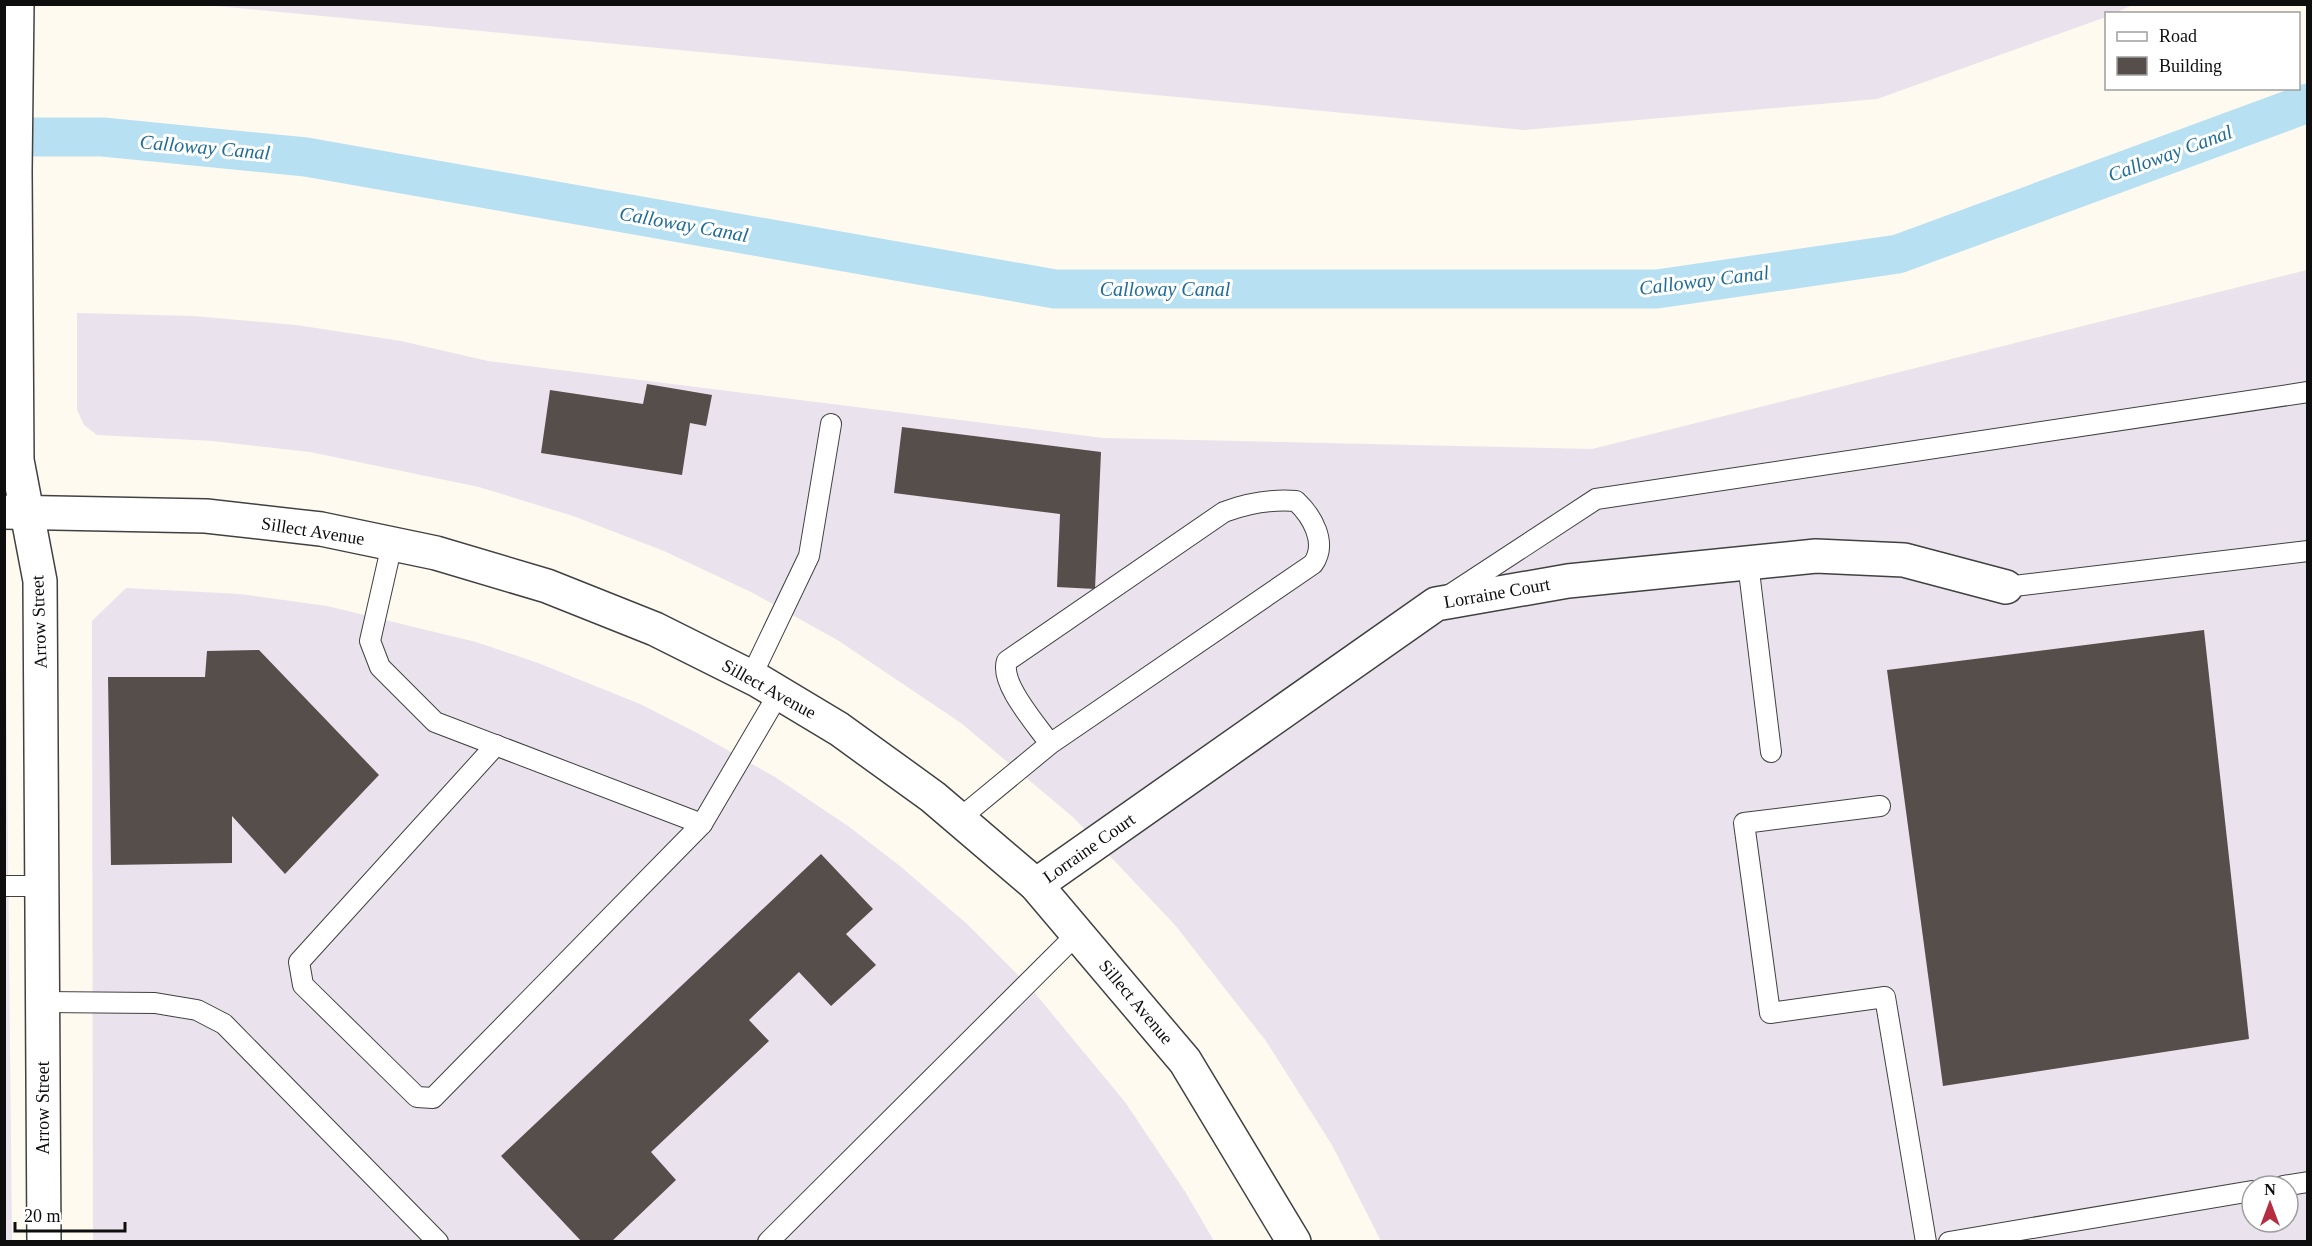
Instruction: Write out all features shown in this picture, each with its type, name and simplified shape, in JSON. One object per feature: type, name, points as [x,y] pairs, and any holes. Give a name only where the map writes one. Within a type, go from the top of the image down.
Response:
[{"type":"street","name":"Arrow Street","points":[[17,4],[15,171],[18,460],[16,512],[40,581],[44,1242]]},
{"type":"street","name":"Sillect Avenue","points":[[16,512],[206,516],[321,529],[436,553],[547,586],[655,629],[751,677],[839,729],[933,797],[1036,885],[1185,1061],[1294,1242]]},
{"type":"street","name":"Lorraine Court","points":[[1036,885],[1436,604],[1568,581],[1816,556],[1904,560],[2006,587]]},
{"type":"lane","points":[[1436,604],[1596,500],[2307,392]]},
{"type":"lane","points":[[751,677],[808,556],[831,424]]},
{"type":"lane","points":[[959,819],[1050,744],[1313,564],[1319,552],[1317,529],[1302,507],[1296,501],[1268,500],[1242,505],[1224,512],[1007,661],[1004,669],[1009,684],[1050,744]]},
{"type":"lane","points":[[392,544],[370,641],[381,667],[435,722],[702,825]]},
{"type":"lane","points":[[2006,587],[2307,550]]},
{"type":"lane","points":[[1748,563],[1771,752]]},
{"type":"lane","points":[[496,745],[299,962],[303,985],[417,1097],[433,1098],[702,825],[779,693]]},
{"type":"lane","points":[[1880,806],[1744,823],[1770,1013],[1885,997],[1926,1242]]},
{"type":"lane","points":[[4,886],[42,886]]},
{"type":"lane","points":[[768,1242],[1078,933]]},
{"type":"lane","points":[[43,1002],[155,1003],[197,1010],[224,1024],[438,1242]]},
{"type":"lane","points":[[1949,1242],[2240,1193]]},
{"type":"shaded area","points":[[2132,4],[2117,12],[2105,12],[2105,17],[1877,99],[1524,130],[206,5]]},
{"type":"shaded area","points":[[2307,270],[2307,1241],[1381,1241],[1332,1145],[1266,1041],[1175,925],[1074,818],[961,723],[839,641],[753,593],[664,551],[573,516],[479,487],[310,452],[213,441],[97,435],[84,425],[77,410],[77,313],[193,316],[296,325],[401,341],[488,361],[1103,438],[1592,449]]},
{"type":"shaded area","points":[[5,553],[12,1242],[4,1241]]},
{"type":"shaded area","points":[[126,588],[240,594],[327,606],[476,642],[538,663],[640,704],[775,777],[848,826],[900,866],[967,924],[1029,986],[1125,1102],[1186,1193],[1214,1241],[93,1241],[92,621]]},
{"type":"building","points":[[647,384],[712,395],[706,426],[690,423],[682,475],[541,453],[550,390],[643,404]]},
{"type":"building","points":[[902,427],[1101,452],[1095,589],[1057,587],[1060,514],[894,493]]},
{"type":"building","points":[[2204,630],[2249,1039],[1943,1086],[1887,670]]},
{"type":"building","points":[[259,650],[379,775],[285,874],[232,816],[232,863],[111,865],[108,677],[205,677],[207,651]]},
{"type":"building","points":[[821,854],[873,909],[846,934],[876,965],[831,1006],[799,972],[749,1020],[769,1041],[651,1152],[676,1180],[611,1242],[582,1242],[501,1156]]},
{"type":"waterway","name":"Calloway Canal","points":[[4,137],[103,137],[306,157],[1055,289],[1657,289],[1898,254],[2308,103]]}]
